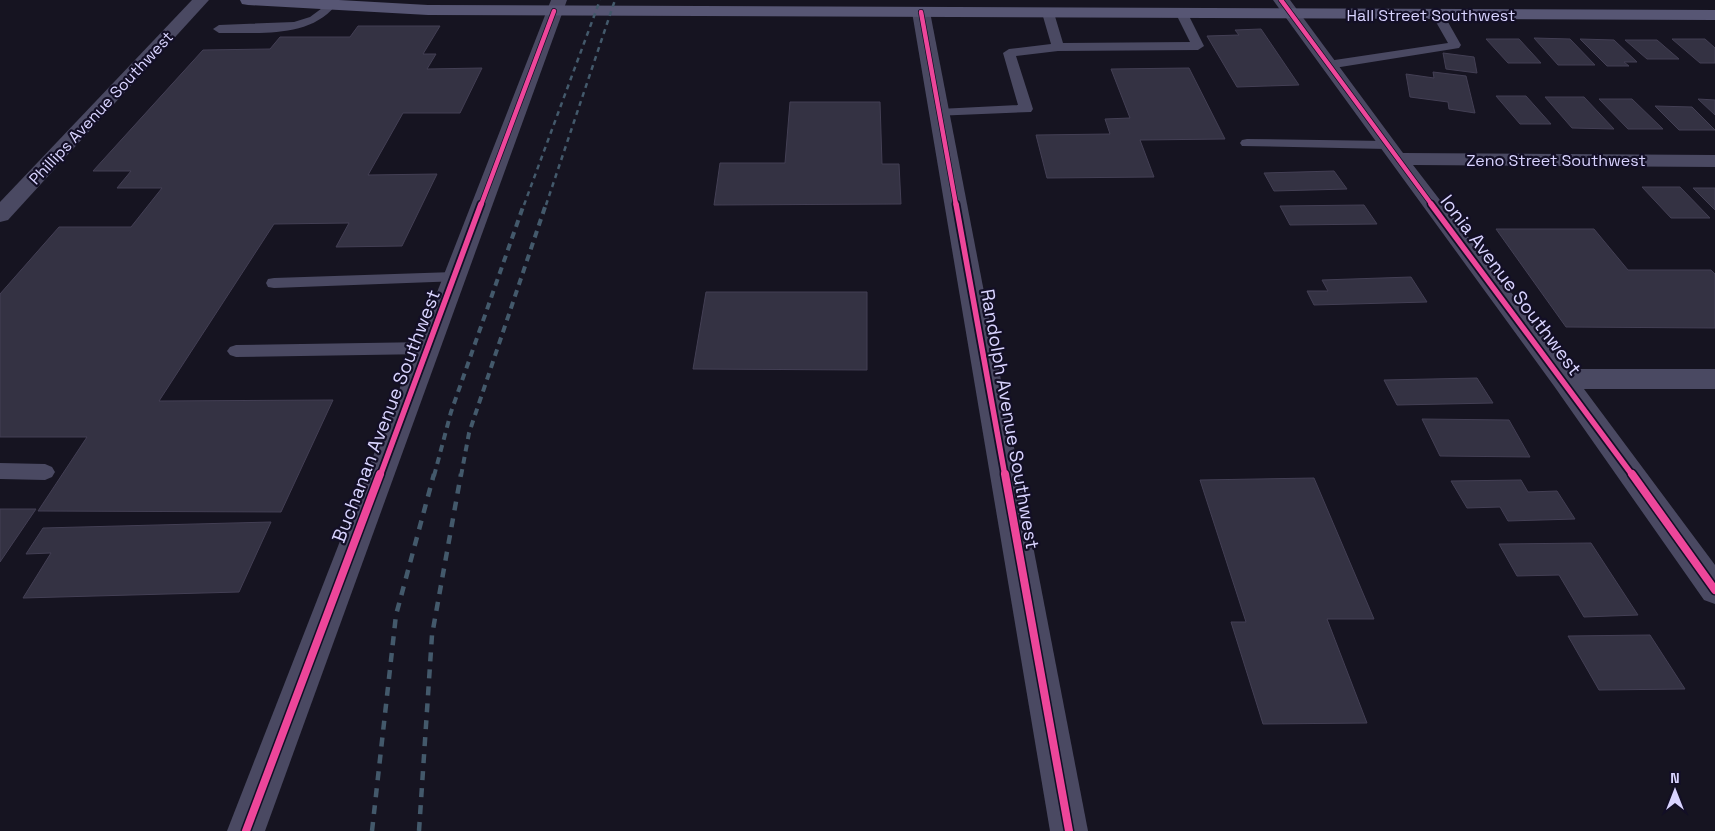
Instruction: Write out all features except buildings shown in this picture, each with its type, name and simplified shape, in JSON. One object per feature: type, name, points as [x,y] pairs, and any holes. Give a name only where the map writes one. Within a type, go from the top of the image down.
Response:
[{"type":"main road","name":"Hall Street Southwest","points":[[248,0],[428,10],[557,6],[1182,14],[1286,7],[1438,15],[1715,15]]},
{"type":"street","name":"Phillips Avenue Southwest","points":[[0,215],[201,0]]},
{"type":"street","name":"Buchanan Avenue Southwest","points":[[246,831],[557,6]]},
{"type":"street","name":"Ionia Avenue Southwest","points":[[1286,7],[1392,152],[1564,379],[1715,590]]},
{"type":"street","name":"Randolph Avenue Southwest","points":[[921,12],[1069,831]]},
{"type":"street","name":"Zeno Street Southwest","points":[[1392,152],[1715,161]]},
{"type":"street","points":[[1564,379],[1715,379]]},
{"type":"lane","points":[[219,29],[275,28],[312,20],[329,6]]},
{"type":"lane","points":[[1048,13],[1058,47]]},
{"type":"lane","points":[[939,113],[1026,109],[1009,53],[1058,47],[1198,46],[1182,14]]},
{"type":"lane","points":[[1328,65],[1455,45],[1438,15]]},
{"type":"lane","points":[[1247,143],[1392,152]]},
{"type":"lane","points":[[274,283],[454,277]]},
{"type":"lane","points":[[236,350],[428,348]]},
{"type":"lane","points":[[0,471],[45,472]]},
{"type":"railway","points":[[524,205],[600,0]]},
{"type":"railway","points":[[546,205],[615,0]]},
{"type":"railway","points":[[434,476],[451,412],[524,204]]},
{"type":"railway","points":[[461,476],[469,433],[546,204]]},
{"type":"railway","points":[[372,831],[396,615],[434,474]]},
{"type":"railway","points":[[419,831],[432,635],[461,474]]},
{"type":"cycle path","points":[[1281,0],[1397,159],[1563,379],[1715,590]]},
{"type":"cycle path","points":[[246,831],[554,11]]},
{"type":"cycle path","points":[[921,12],[1069,831]]}]
